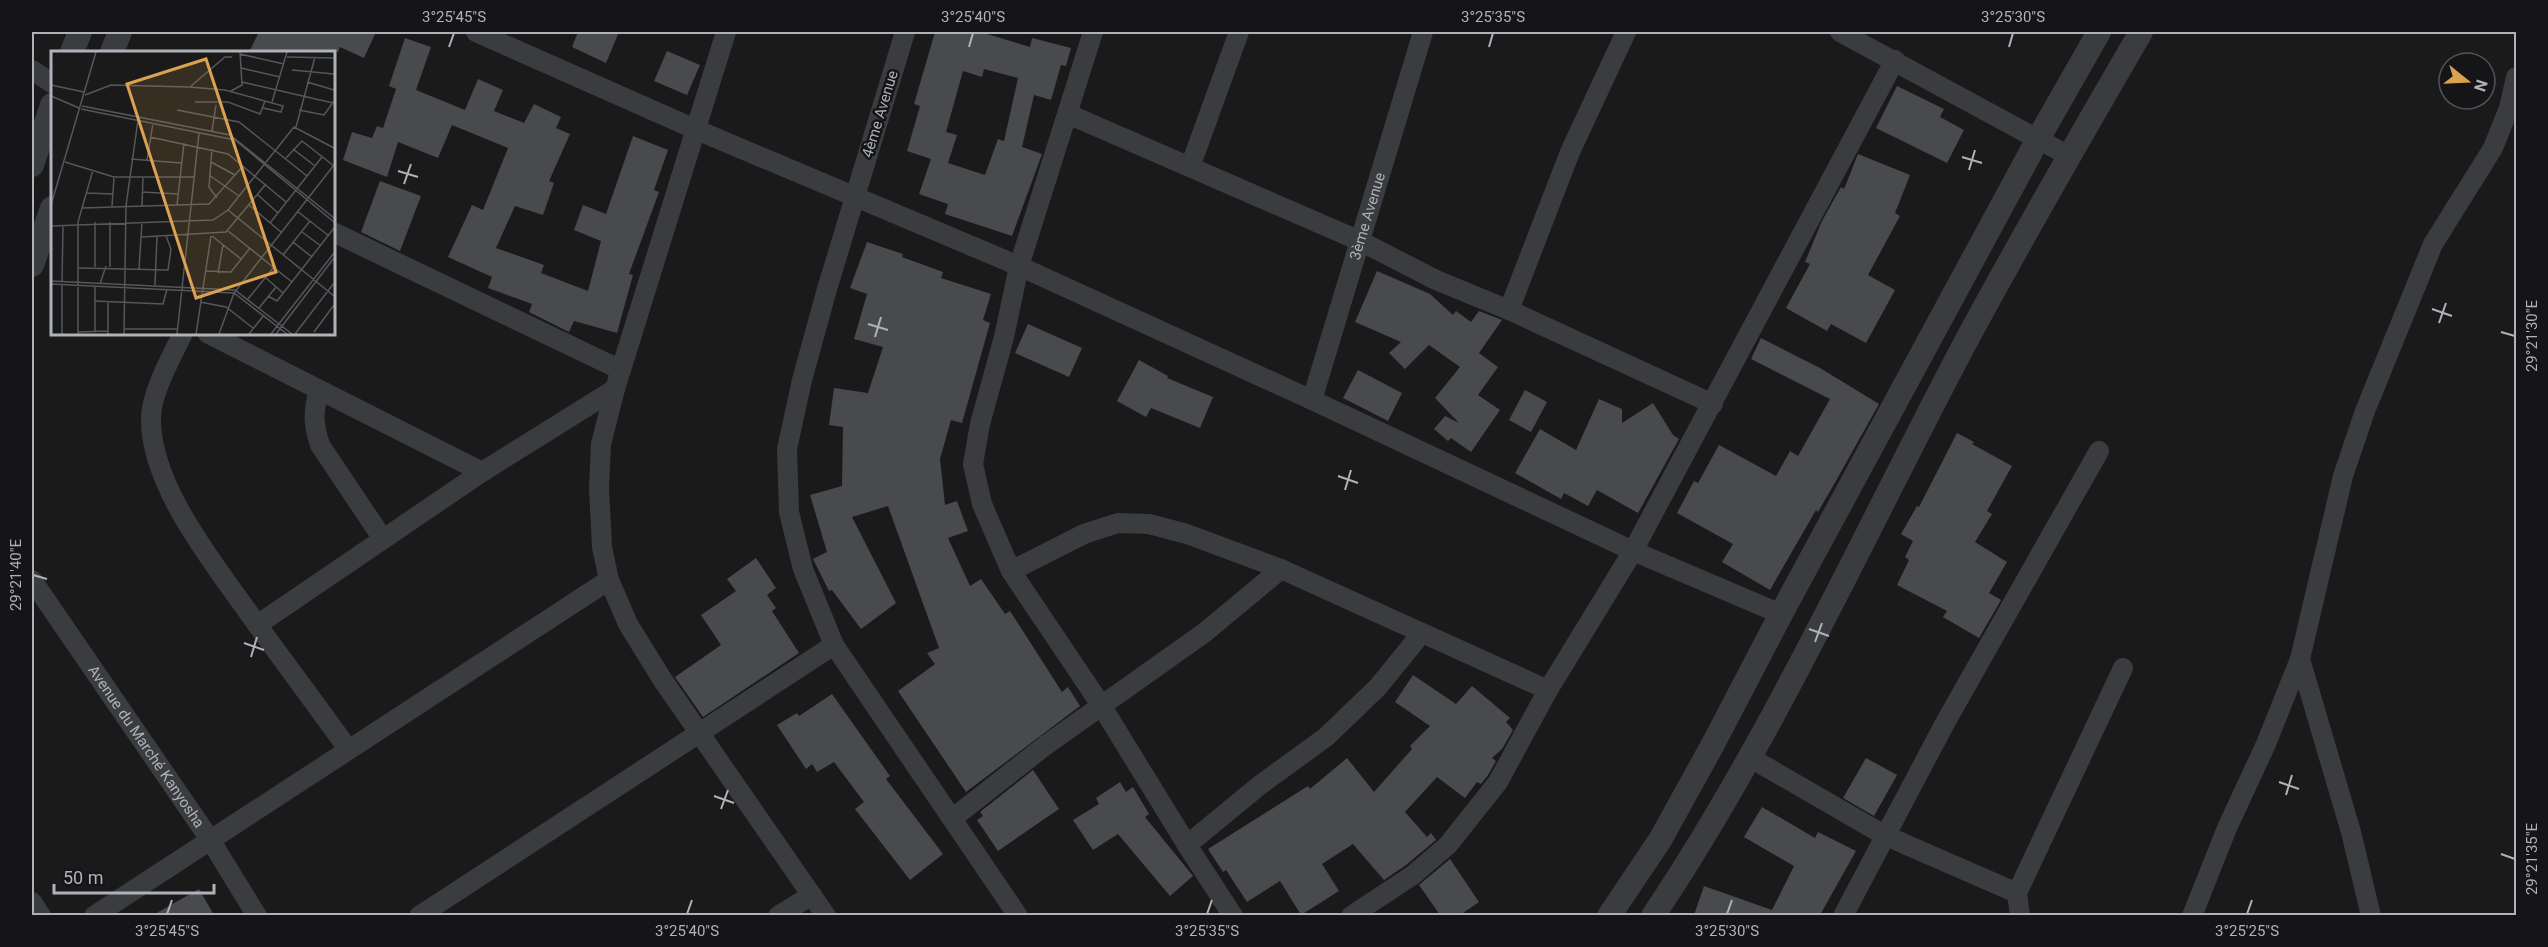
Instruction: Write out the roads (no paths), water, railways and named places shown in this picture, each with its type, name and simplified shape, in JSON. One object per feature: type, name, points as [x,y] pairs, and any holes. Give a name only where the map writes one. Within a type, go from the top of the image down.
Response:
[{"type":"street","points":[[72,51],[80,32]]},
{"type":"street","points":[[112,51],[120,32]]},
{"type":"street","points":[[476,32],[697,130],[1019,267],[1312,400],[1633,551],[1781,614]]},
{"type":"street","points":[[726,32],[615,389],[601,444],[599,488],[602,547],[609,580],[628,624],[826,915]]},
{"type":"street","name":"4ème Avenue","points":[[905,32],[802,380],[787,449],[789,512],[800,558],[834,645],[1018,915]]},
{"type":"street","points":[[1093,32],[1019,267],[1009,317],[980,424],[973,464],[982,504],[1011,571],[1101,705],[1233,915]]},
{"type":"street","points":[[1190,167],[1239,32]]},
{"type":"street","name":"3ème Avenue","points":[[1312,400],[1423,32]]},
{"type":"street","points":[[1509,310],[1570,153],[1626,32]]},
{"type":"street","points":[[1840,32],[2069,156]]},
{"type":"street","points":[[1609,915],[1660,840],[1712,747],[1781,614],[2038,139],[2099,32]]},
{"type":"street","points":[[1653,915],[1686,867],[1749,757],[1803,659],[1964,345],[2141,32]]},
{"type":"street","points":[[1351,915],[1413,875],[1448,845],[1498,782],[1548,690],[1633,551],[1894,60]]},
{"type":"street","points":[[32,70],[51,82]]},
{"type":"street","points":[[2192,915],[2300,659],[2343,476],[2365,411],[2433,244],[2493,148],[2509,108],[2517,77]]},
{"type":"street","points":[[32,165],[51,108]]},
{"type":"street","points":[[1068,114],[1360,241],[1436,280],[1509,310],[1713,404]]},
{"type":"street","points":[[32,265],[51,211]]},
{"type":"street","points":[[334,232],[621,370]]},
{"type":"street","points":[[183,334],[163,374],[151,417],[155,458],[177,505],[200,545],[348,749]]},
{"type":"street","points":[[209,334],[482,472]]},
{"type":"street","points":[[257,625],[482,472],[615,389]]},
{"type":"street","points":[[320,390],[313,411],[314,427],[320,445],[383,540]]},
{"type":"street","points":[[1843,915],[1945,723],[2099,451]]},
{"type":"street","points":[[1011,571],[1084,534],[1118,523],[1149,524],[1187,534],[1281,569],[1548,690]]},
{"type":"street","points":[[953,818],[1101,705],[1204,633],[1281,569]]},
{"type":"street","name":"Avenue du Marché Kanyosha","points":[[32,580],[211,841],[257,915]]},
{"type":"street","points":[[94,915],[609,580]]},
{"type":"street","points":[[1187,845],[1260,785],[1326,737],[1378,687],[1421,634]]},
{"type":"street","points":[[419,915],[701,734],[834,645]]},
{"type":"street","points":[[2300,659],[2351,831],[2371,915]]},
{"type":"street","points":[[2019,915],[2017,893],[2123,668]]},
{"type":"street","points":[[1749,757],[1884,835],[2017,893]]},
{"type":"street","points":[[778,915],[812,895]]},
{"type":"street","points":[[32,902],[40,915]]}]
